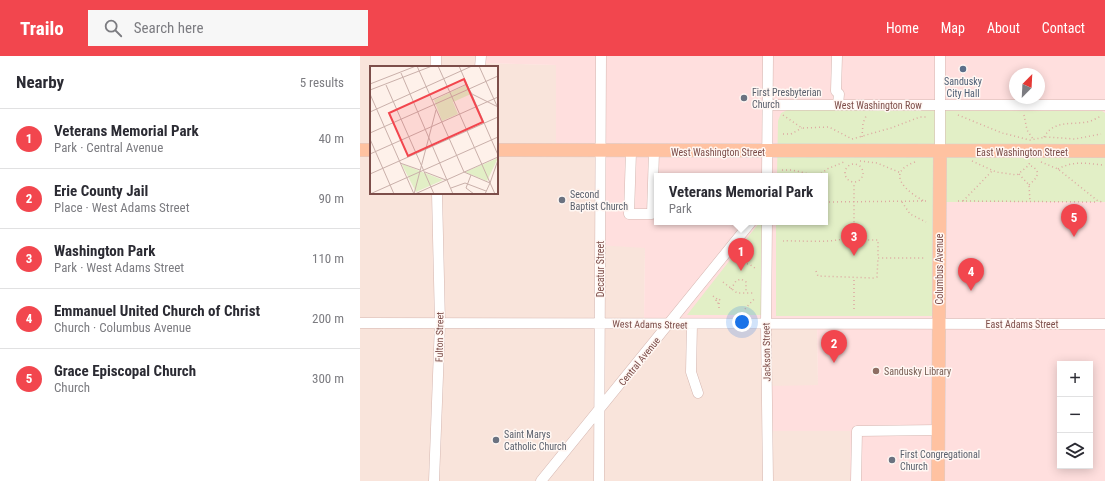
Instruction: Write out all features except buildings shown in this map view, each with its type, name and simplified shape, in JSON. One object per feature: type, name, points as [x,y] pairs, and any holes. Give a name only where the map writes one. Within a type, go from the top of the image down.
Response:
[{"type":"main road","name":"West Washington Street","points":[[498,150],[600,152],[940,152]]},
{"type":"main road","name":"East Washington Street","points":[[940,152],[1105,151]]},
{"type":"main road","name":"Columbus Avenue","points":[[938,481],[940,152]]},
{"type":"street","points":[[480,66],[481,56]]},
{"type":"street","name":"Decatur Street","points":[[599,481],[601,56]]},
{"type":"street","points":[[767,173],[768,56]]},
{"type":"street","points":[[837,56],[836,91],[839,94]]},
{"type":"street","points":[[838,105],[841,56]]},
{"type":"street","name":"Columbus Avenue","points":[[940,56],[940,152]]},
{"type":"street","name":"West Washington Row","points":[[768,105],[1105,105]]},
{"type":"street","points":[[631,152],[629,214],[652,214],[654,152]]},
{"type":"street","name":"Fulton Street","points":[[434,481],[440,323],[436,194]]},
{"type":"street","name":"Central Avenue","points":[[541,481],[749,225]]},
{"type":"street","name":"Jackson Street","points":[[767,225],[766,324],[768,481]]},
{"type":"street","name":"West Adams Street","points":[[360,323],[939,324]]},
{"type":"street","points":[[692,324],[691,372],[698,393]]},
{"type":"street","name":"East Adams Street","points":[[939,324],[1105,324]]},
{"type":"street","points":[[856,481],[857,431],[939,430]]},
{"type":"path","points":[[862,137],[863,123],[867,114]]},
{"type":"path","points":[[783,115],[802,128]]},
{"type":"path","points":[[958,115],[1002,133],[1033,139],[1044,137],[1075,139],[1101,134]]},
{"type":"path","points":[[1024,115],[1028,130],[1033,139]]},
{"type":"path","points":[[1044,137],[1050,130],[1063,123],[1087,122],[1101,116]]},
{"type":"path","points":[[783,134],[791,134],[802,128],[829,127],[852,139],[920,117],[927,117]]},
{"type":"path","points":[[857,159],[861,162],[877,163],[901,173]]},
{"type":"path","points":[[971,161],[1001,174],[1017,176],[1029,165],[1030,159],[1033,159]]},
{"type":"path","points":[[822,173],[832,166],[849,161],[861,168],[863,173],[861,179],[854,183],[848,181],[845,173],[847,167],[853,164]]},
{"type":"path","points":[[828,202],[926,201],[910,193],[904,187],[901,173],[908,164],[916,161]]},
{"type":"path","points":[[958,201],[1102,202],[1098,201],[1058,169],[1038,161]]},
{"type":"path","points":[[856,165],[861,162]]},
{"type":"path","points":[[1058,169],[1066,165],[1079,162],[1102,165]]},
{"type":"path","points":[[1029,165],[1033,167],[1038,174],[1036,179],[1029,185]]},
{"type":"path","points":[[782,170],[792,170],[805,173]]},
{"type":"path","points":[[963,201],[992,171]]},
{"type":"path","points":[[1019,174],[1029,185],[1030,202]]},
{"type":"path","points":[[854,183],[854,234]]},
{"type":"path","points":[[902,202],[910,214],[926,222]]},
{"type":"path","points":[[782,241],[839,240],[848,239],[854,234]]},
{"type":"path","points":[[816,272],[818,276],[854,278],[877,276],[878,240],[863,240],[854,234]]},
{"type":"path","points":[[878,258],[926,258]]},
{"type":"path","points":[[739,263],[749,264],[755,268]]},
{"type":"path","points":[[854,278],[854,309]]},
{"type":"path","points":[[731,289],[735,282],[741,279],[746,282],[746,293]]},
{"type":"path","points":[[723,282],[737,293],[755,293]]},
{"type":"path","points":[[712,296],[720,300],[719,309]]},
{"type":"path","points":[[745,309],[755,298]]},
{"type":"shaded area","points":[[360,56],[475,56],[476,63],[557,65],[556,149],[596,150],[645,248],[644,321],[817,322],[818,385],[770,431],[850,431],[850,481],[360,481]]},
{"type":"shaded area","points":[[475,56],[1105,56],[1105,481],[850,481],[850,431],[770,431],[768,386],[818,385],[817,322],[644,321],[645,248],[597,245],[596,150],[556,149],[556,65],[475,63]]},
{"type":"green space","points":[[787,110],[1102,111],[1105,113],[1105,202],[933,202],[932,316],[776,316],[776,225],[828,225],[828,173],[777,173],[778,121],[781,113]]},
{"type":"green space","points":[[757,225],[762,225],[761,315],[687,315]]},
{"type":"place","name":"Sandusky City Hall","points":[[963,69]]},
{"type":"place","name":"First Presbyterian Church","points":[[744,98]]},
{"type":"place","name":"Second Baptist Church","points":[[562,200]]},
{"type":"place","name":"Grace Episcopal Church","points":[[1074,237]]},
{"type":"place","name":"Washington Park","points":[[854,256]]},
{"type":"place","name":"Veterans Memorial Park","points":[[741,271]]},
{"type":"place","name":"Emmanuel United Church of Christ","points":[[971,291]]},
{"type":"place","name":"Erie County Jail","points":[[834,363]]},
{"type":"place","name":"Sandusky Library","points":[[876,371]]},
{"type":"place","name":"Saint Marys Catholic Church","points":[[496,440]]},
{"type":"place","name":"First Congregational Church","points":[[892,460]]}]
